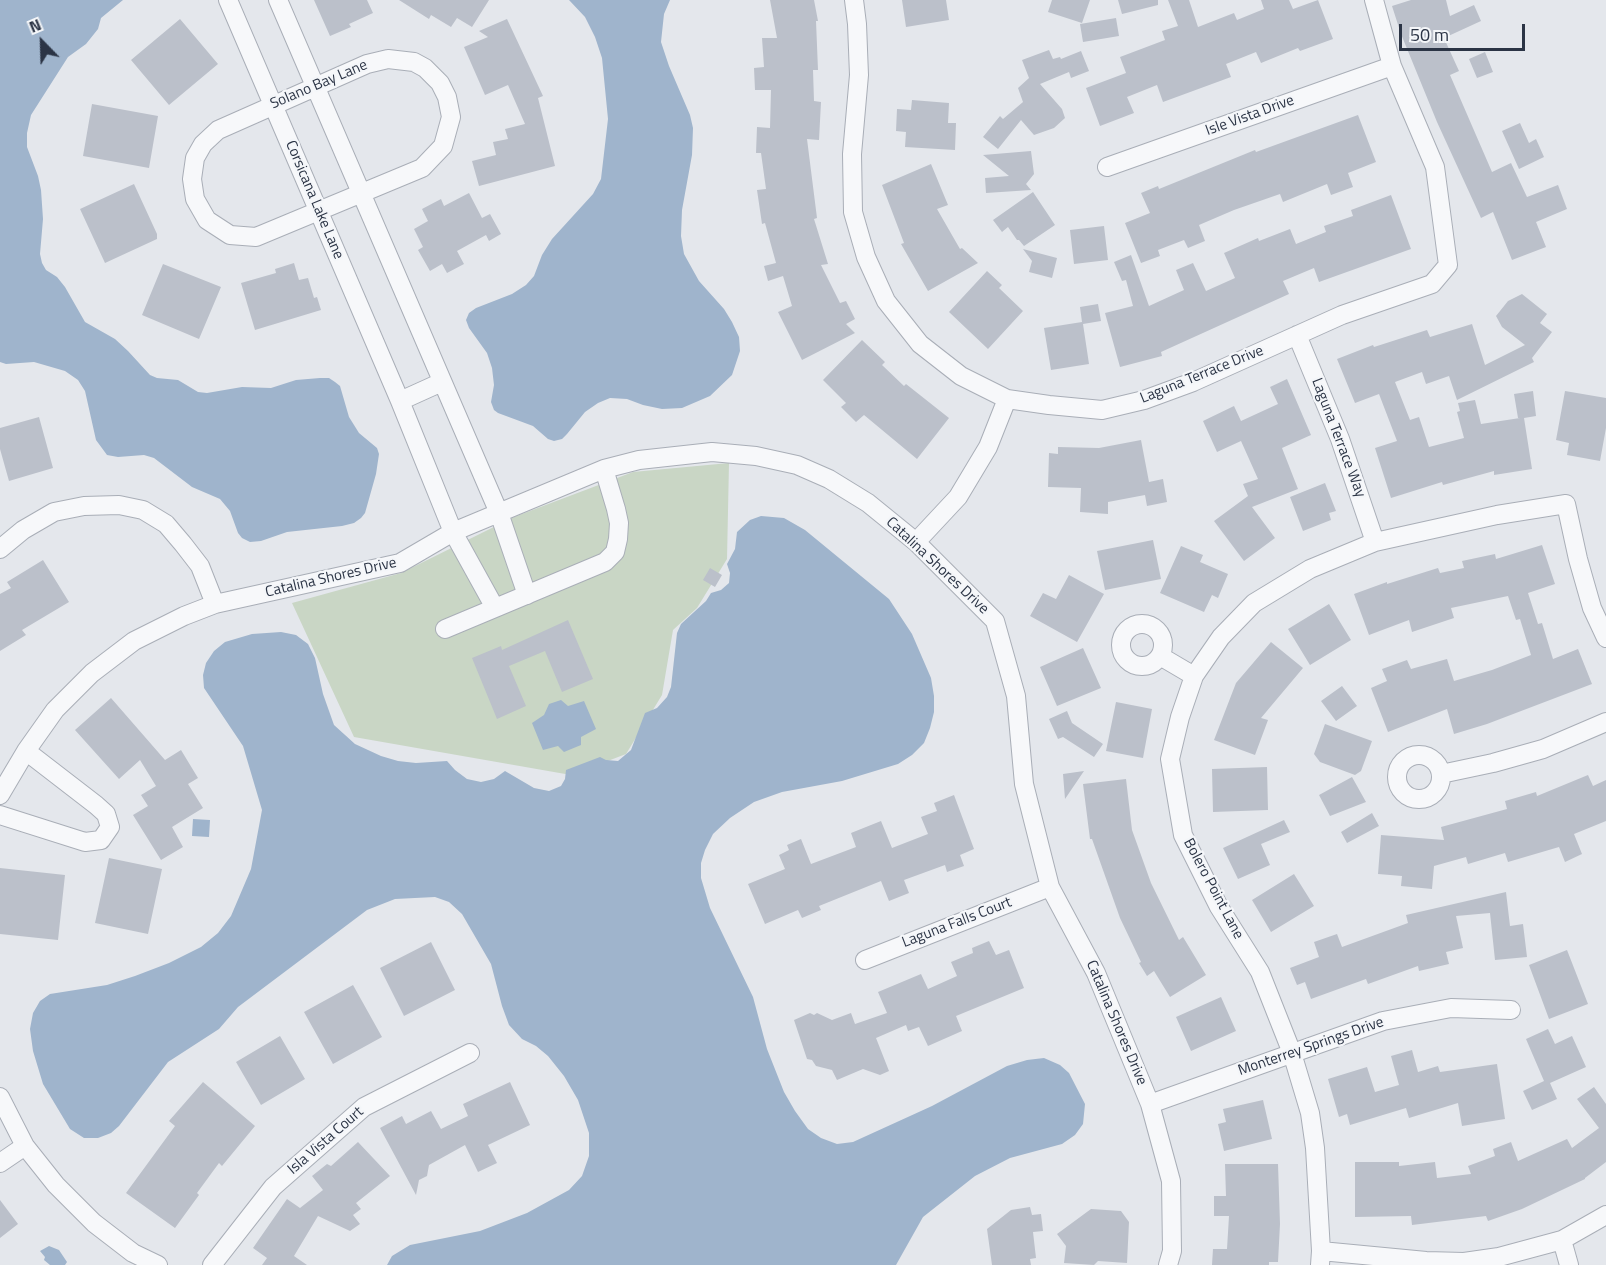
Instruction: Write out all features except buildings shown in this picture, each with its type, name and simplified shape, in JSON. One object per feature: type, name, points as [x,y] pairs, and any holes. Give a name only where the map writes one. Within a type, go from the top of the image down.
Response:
[{"type":"street","name":"Corsicana Lake Lane","points":[[228,0],[400,401],[453,532],[495,608]]},
{"type":"street","points":[[278,0],[499,513],[527,595]]},
{"type":"street","name":"Laguna Terrace Drive","points":[[854,0],[859,75],[852,154],[853,212],[866,257],[886,301],[920,344],[961,376],[1007,399],[1049,405],[1102,410],[1144,400],[1193,382],[1342,315],[1432,284],[1448,265],[1435,167],[1392,66]]},
{"type":"street","points":[[1374,0],[1392,66]]},
{"type":"street","name":"Solano Bay Lane","points":[[388,59],[414,62],[425,68],[440,83],[447,97],[451,117],[443,146],[422,168],[256,237],[230,235],[207,220],[195,199],[192,178],[195,158],[203,144],[218,130],[315,87],[367,64],[388,59]]},
{"type":"street","name":"Isle Vista Drive","points":[[1107,167],[1392,66]]},
{"type":"street","name":"Laguna Terrace Way","points":[[1298,335],[1340,439],[1375,542]]},
{"type":"street","points":[[400,401],[442,382]]},
{"type":"street","points":[[916,542],[958,497],[988,447],[1007,399]]},
{"type":"street","name":"Catalina Shores Drive","points":[[0,795],[26,751],[55,710],[92,673],[134,641],[184,616],[215,604],[400,563],[453,532],[604,469],[639,460],[712,452],[756,456],[797,465],[829,478],[868,503],[916,542],[995,621],[1016,696],[1024,784],[1050,887],[1096,974],[1150,1104],[1171,1181],[1172,1251],[1168,1265]]},
{"type":"street","points":[[445,629],[605,562],[615,552],[619,523],[604,469]]},
{"type":"street","name":"Bolero Point Lane","points":[[1321,1258],[1315,1148],[1310,1113],[1292,1053],[1260,972],[1219,907],[1183,835],[1170,759],[1180,717],[1194,676],[1221,637],[1254,603],[1310,569],[1375,542],[1497,515],[1566,504],[1589,598],[1606,638]]},
{"type":"street","points":[[0,549],[23,530],[54,512],[84,506],[119,505],[143,510],[166,524],[183,543],[200,567],[215,604]]},
{"type":"street","points":[[1160,656],[1194,676]]},
{"type":"street","points":[[1442,774],[1543,749],[1606,722]]},
{"type":"street","points":[[0,814],[85,842],[101,840],[110,827],[106,814],[26,751]]},
{"type":"street","name":"Laguna Falls Court","points":[[865,960],[1050,887]]},
{"type":"street","name":"Monterrey Springs Drive","points":[[1150,1104],[1383,1021],[1451,1008],[1511,1010]]},
{"type":"street","name":"Isla Vista Court","points":[[212,1265],[273,1187],[364,1107],[470,1053]]},
{"type":"street","points":[[0,1097],[25,1146],[56,1185],[94,1223],[134,1253],[158,1265]]},
{"type":"street","points":[[0,1162],[25,1146]]},
{"type":"street","points":[[1321,1258],[1464,1262],[1499,1257],[1562,1240],[1606,1215]]},
{"type":"street","points":[[1562,1240],[1569,1265]]},
{"type":"green space","points":[[729,463],[727,559],[697,608],[673,630],[662,695],[626,754],[571,775],[354,737],[292,603],[401,573],[514,517],[633,472]]},
{"type":"water","points":[[0,0],[123,0],[101,18],[98,29],[86,44],[68,57],[31,115],[27,147],[41,190],[43,219],[40,254],[46,270],[57,277],[65,287],[85,322],[115,339],[150,375],[157,378],[178,380],[198,392],[207,393],[242,387],[271,388],[296,380],[320,378],[329,378],[340,386],[349,417],[359,433],[377,448],[379,454],[365,513],[354,523],[287,532],[261,541],[250,542],[238,533],[230,511],[220,499],[192,487],[154,458],[144,455],[118,457],[107,455],[96,440],[85,391],[78,380],[65,371],[34,362],[6,364],[0,362]]},
{"type":"water","points":[[569,0],[670,0],[664,14],[661,42],[693,128],[692,155],[682,210],[681,236],[684,254],[699,281],[724,309],[732,322],[739,337],[740,351],[732,375],[710,396],[682,408],[662,409],[627,399],[610,398],[585,412],[562,439],[554,441],[548,439],[533,426],[494,410],[491,402],[494,385],[492,368],[487,353],[466,320],[469,313],[476,308],[512,294],[526,285],[534,276],[542,255],[552,239],[593,194],[601,179],[608,119],[602,58],[585,17]]},
{"type":"water","points":[[761,516],[784,518],[805,530],[889,599],[912,634],[931,678],[934,696],[934,712],[930,728],[924,743],[912,755],[898,764],[842,781],[782,792],[754,802],[730,818],[713,834],[705,850],[701,863],[701,878],[710,908],[753,997],[767,1049],[784,1092],[808,1129],[821,1138],[837,1144],[853,1142],[932,1106],[1007,1066],[1044,1058],[1060,1065],[1069,1073],[1085,1104],[1083,1124],[1075,1135],[1062,1144],[1010,1158],[975,1176],[923,1217],[896,1265],[387,1265],[392,1256],[410,1245],[480,1231],[527,1213],[569,1190],[582,1176],[589,1156],[589,1133],[578,1100],[564,1076],[548,1056],[536,1046],[522,1039],[509,1025],[491,964],[462,914],[449,902],[435,897],[395,899],[367,910],[238,1007],[219,1029],[168,1062],[119,1126],[111,1133],[98,1138],[84,1138],[70,1129],[43,1084],[33,1051],[30,1029],[33,1013],[40,1001],[50,994],[107,985],[135,976],[201,947],[218,933],[231,916],[251,869],[262,810],[243,746],[204,688],[203,675],[206,663],[214,651],[225,642],[252,634],[281,632],[296,635],[308,644],[315,658],[323,694],[334,725],[355,744],[398,761],[416,763],[447,761],[467,779],[481,782],[494,779],[505,771],[534,788],[549,791],[561,786],[566,770],[600,757],[618,761],[631,750],[645,713],[657,708],[667,697],[671,687],[677,633],[681,624],[706,601],[711,593],[721,590],[729,583],[730,573],[727,564],[735,549],[737,532],[750,520]]},
{"type":"water","points":[[561,700],[568,706],[584,701],[596,729],[581,737],[581,745],[564,752],[558,746],[543,750],[532,723],[544,715],[549,704]]},
{"type":"water","points":[[193,819],[210,820],[209,837],[192,836]]},
{"type":"water","points":[[49,1246],[59,1250],[67,1262],[65,1265],[50,1265],[44,1260],[45,1257],[40,1251]]}]
